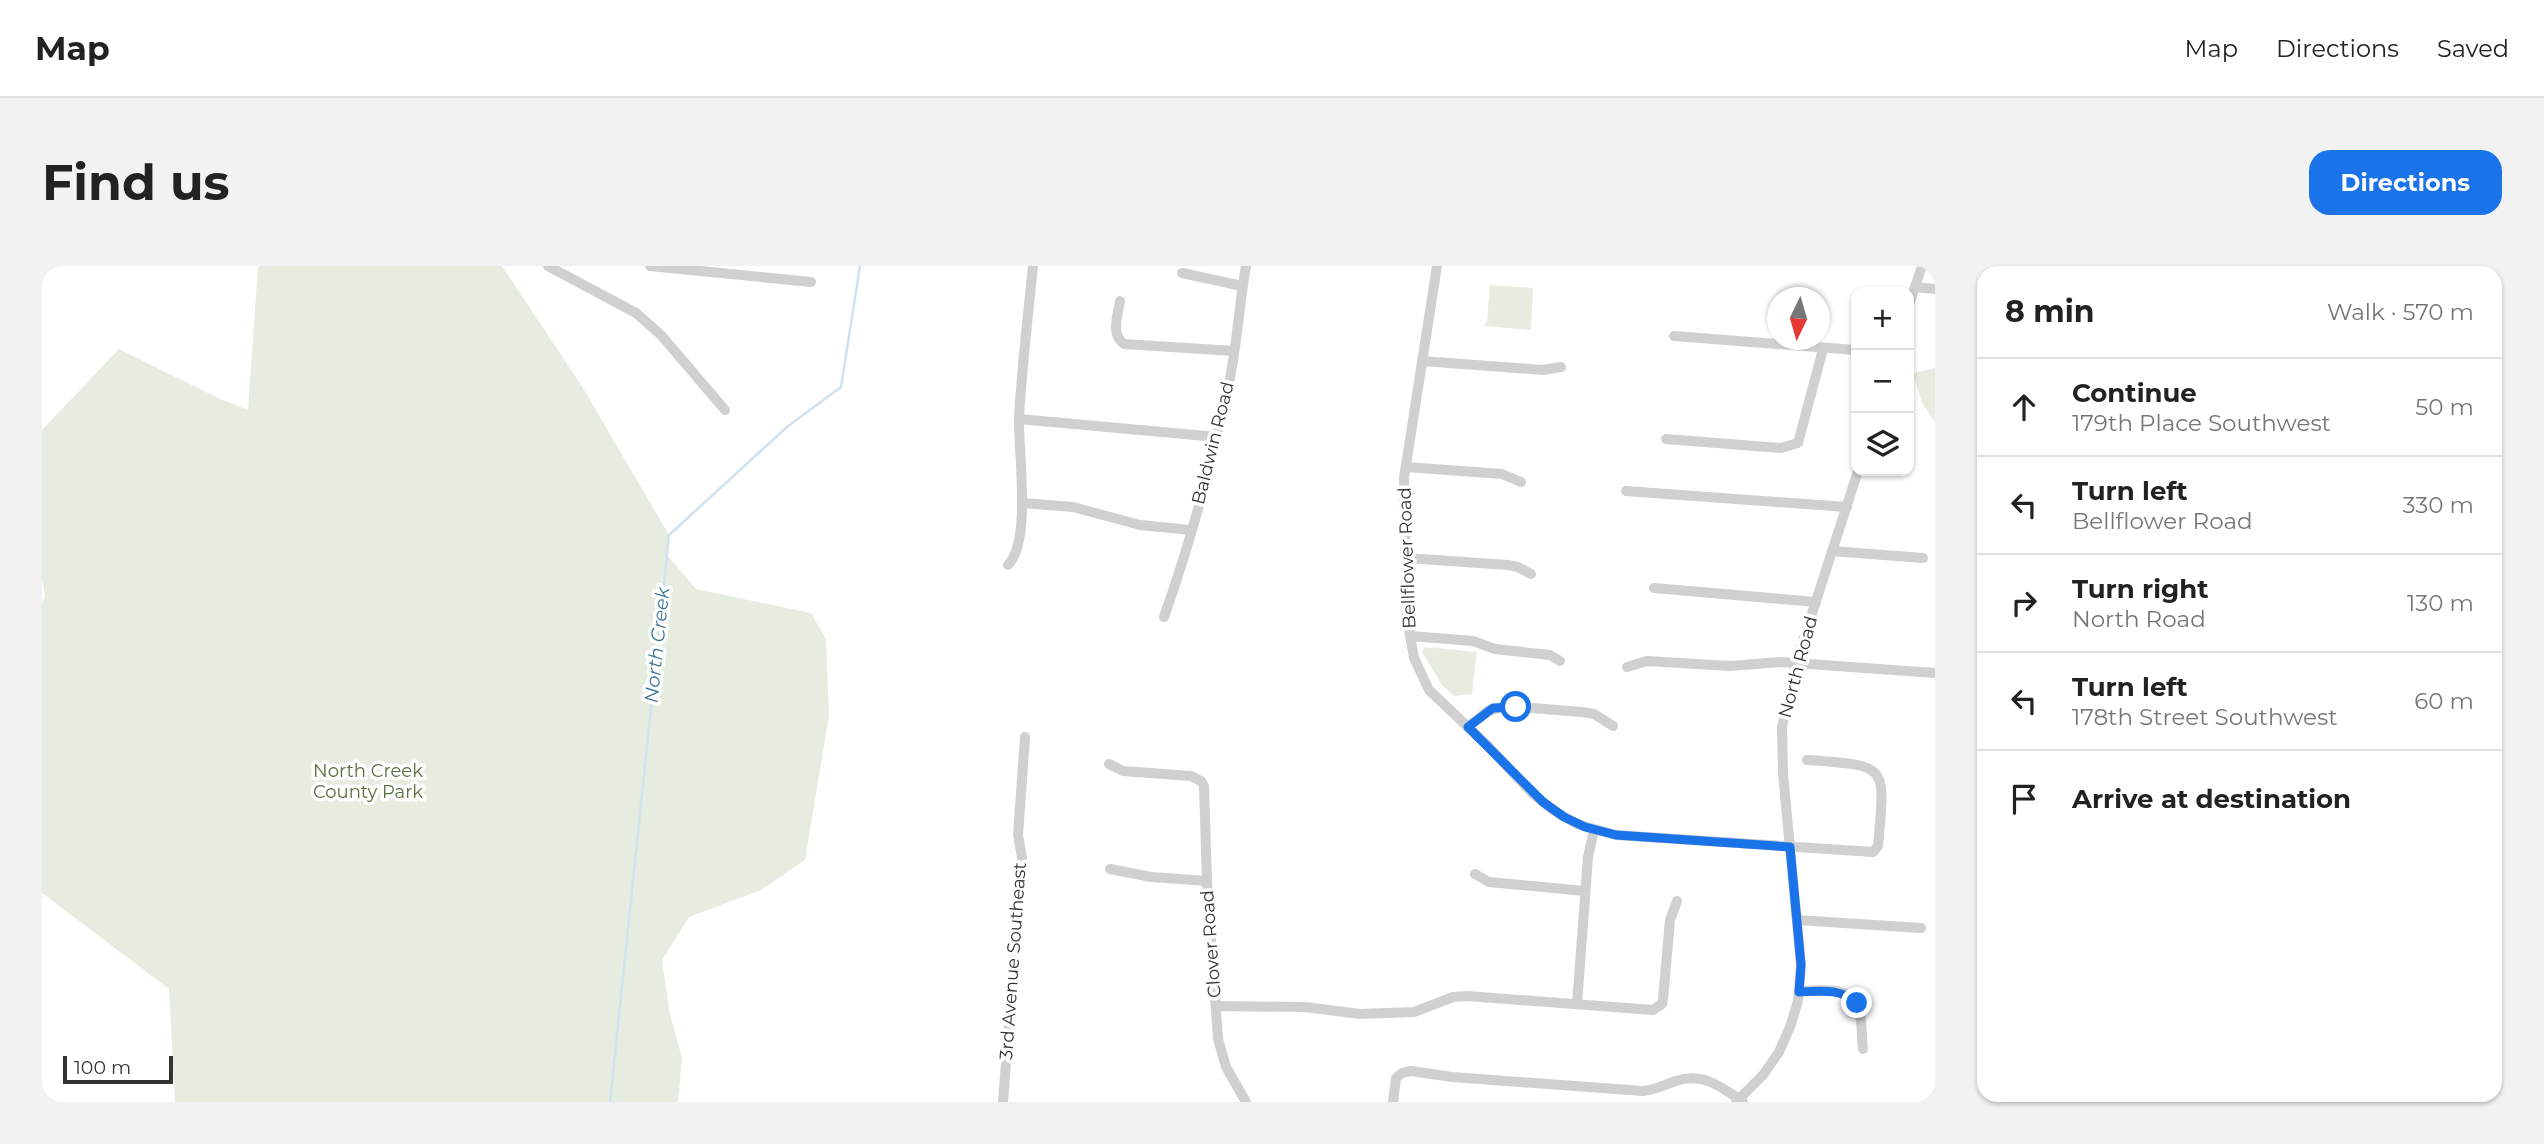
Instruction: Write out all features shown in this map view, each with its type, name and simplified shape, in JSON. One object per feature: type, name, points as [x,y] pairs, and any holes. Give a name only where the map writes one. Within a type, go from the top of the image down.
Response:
[{"type":"street","points":[[548,266],[636,313],[661,335],[725,410]]},
{"type":"street","points":[[650,266],[811,282]]},
{"type":"street","points":[[1008,565],[1017,552],[1022,503],[1019,419],[1033,266]]},
{"type":"street","name":"Baldwin Road","points":[[1164,617],[1217,437],[1247,266]]},
{"type":"street","name":"Bellflower Road","points":[[1437,266],[1406,467],[1409,636],[1417,666],[1429,690],[1543,802],[1564,817],[1594,830],[1616,835],[1874,852],[1878,846],[1882,797],[1877,773],[1857,763],[1807,760]]},
{"type":"street","points":[[1914,290],[1922,266]]},
{"type":"street","points":[[1182,273],[1242,286]]},
{"type":"street","points":[[1915,287],[1935,289]]},
{"type":"street","points":[[1120,301],[1116,334],[1118,340],[1124,344],[1234,351]]},
{"type":"street","points":[[1674,336],[1767,344]]},
{"type":"street","points":[[1830,349],[1851,350]]},
{"type":"street","points":[[1666,439],[1781,448],[1798,443],[1823,350]]},
{"type":"street","points":[[1422,361],[1543,370],[1561,367]]},
{"type":"street","points":[[1019,419],[1217,437]]},
{"type":"street","points":[[1406,467],[1502,474],[1521,482]]},
{"type":"street","name":"North Road","points":[[1740,1101],[1779,1052],[1795,1014],[1801,965],[1781,736],[1785,706],[1796,663],[1856,476]]},
{"type":"street","points":[[1626,491],[1847,507]]},
{"type":"street","points":[[1022,503],[1073,507],[1140,525],[1191,530]]},
{"type":"street","points":[[1832,551],[1923,558]]},
{"type":"street","points":[[1406,558],[1508,565],[1531,573]]},
{"type":"street","points":[[1654,588],[1816,602]]},
{"type":"street","points":[[1409,636],[1472,641],[1495,649],[1550,655],[1560,661]]},
{"type":"street","points":[[1627,667],[1647,661],[1730,666],[1796,663],[1935,673]]},
{"type":"street","points":[[1468,727],[1488,711],[1507,706],[1594,714],[1613,726]]},
{"type":"street","name":"3rd Avenue Southeast","points":[[1003,1102],[1022,858],[1018,835],[1024,737]]},
{"type":"street","name":"Clover Road","points":[[1109,764],[1123,771],[1191,776],[1201,781],[1205,791],[1207,881],[1218,1039],[1226,1067],[1246,1102]]},
{"type":"street","points":[[1577,1004],[1588,857],[1594,830]]},
{"type":"street","points":[[1110,869],[1151,877],[1207,881]]},
{"type":"street","points":[[1475,874],[1489,882],[1585,891]]},
{"type":"street","points":[[1216,1006],[1305,1007],[1360,1014],[1414,1012],[1453,997],[1467,996],[1653,1010],[1662,1004],[1670,920],[1677,901]]},
{"type":"street","points":[[1797,920],[1922,929]]},
{"type":"street","points":[[1799,992],[1835,991],[1847,994],[1857,1003],[1863,1049]]},
{"type":"street","points":[[1393,1102],[1394,1082],[1398,1075],[1411,1071],[1643,1091],[1684,1079],[1700,1078],[1715,1083],[1740,1101]]},
{"type":"green space","name":"North Creek County Park","points":[[258,266],[502,266],[583,388],[669,535],[667,555],[696,589],[811,613],[826,639],[829,716],[805,860],[761,890],[689,917],[662,960],[670,1014],[682,1058],[678,1102],[175,1102],[169,989],[42,893],[42,603],[45,596],[42,579],[42,430],[119,349],[248,410]]},
{"type":"green space","points":[[1490,285],[1533,288],[1531,330],[1484,326],[1487,321]]},
{"type":"green space","points":[[1935,368],[1935,422],[1922,403],[1914,373]]},
{"type":"green space","points":[[1425,647],[1477,652],[1472,694],[1454,696],[1442,685],[1422,652]]},
{"type":"waterway","name":"North Creek","points":[[610,1102],[669,535],[787,427],[841,387],[860,266]]},
{"type":"route","points":[[1516,707],[1493,708],[1468,727],[1532,793],[1577,824],[1616,835],[1790,847],[1801,965],[1799,992],[1835,991],[1847,994],[1857,1003]]}]
